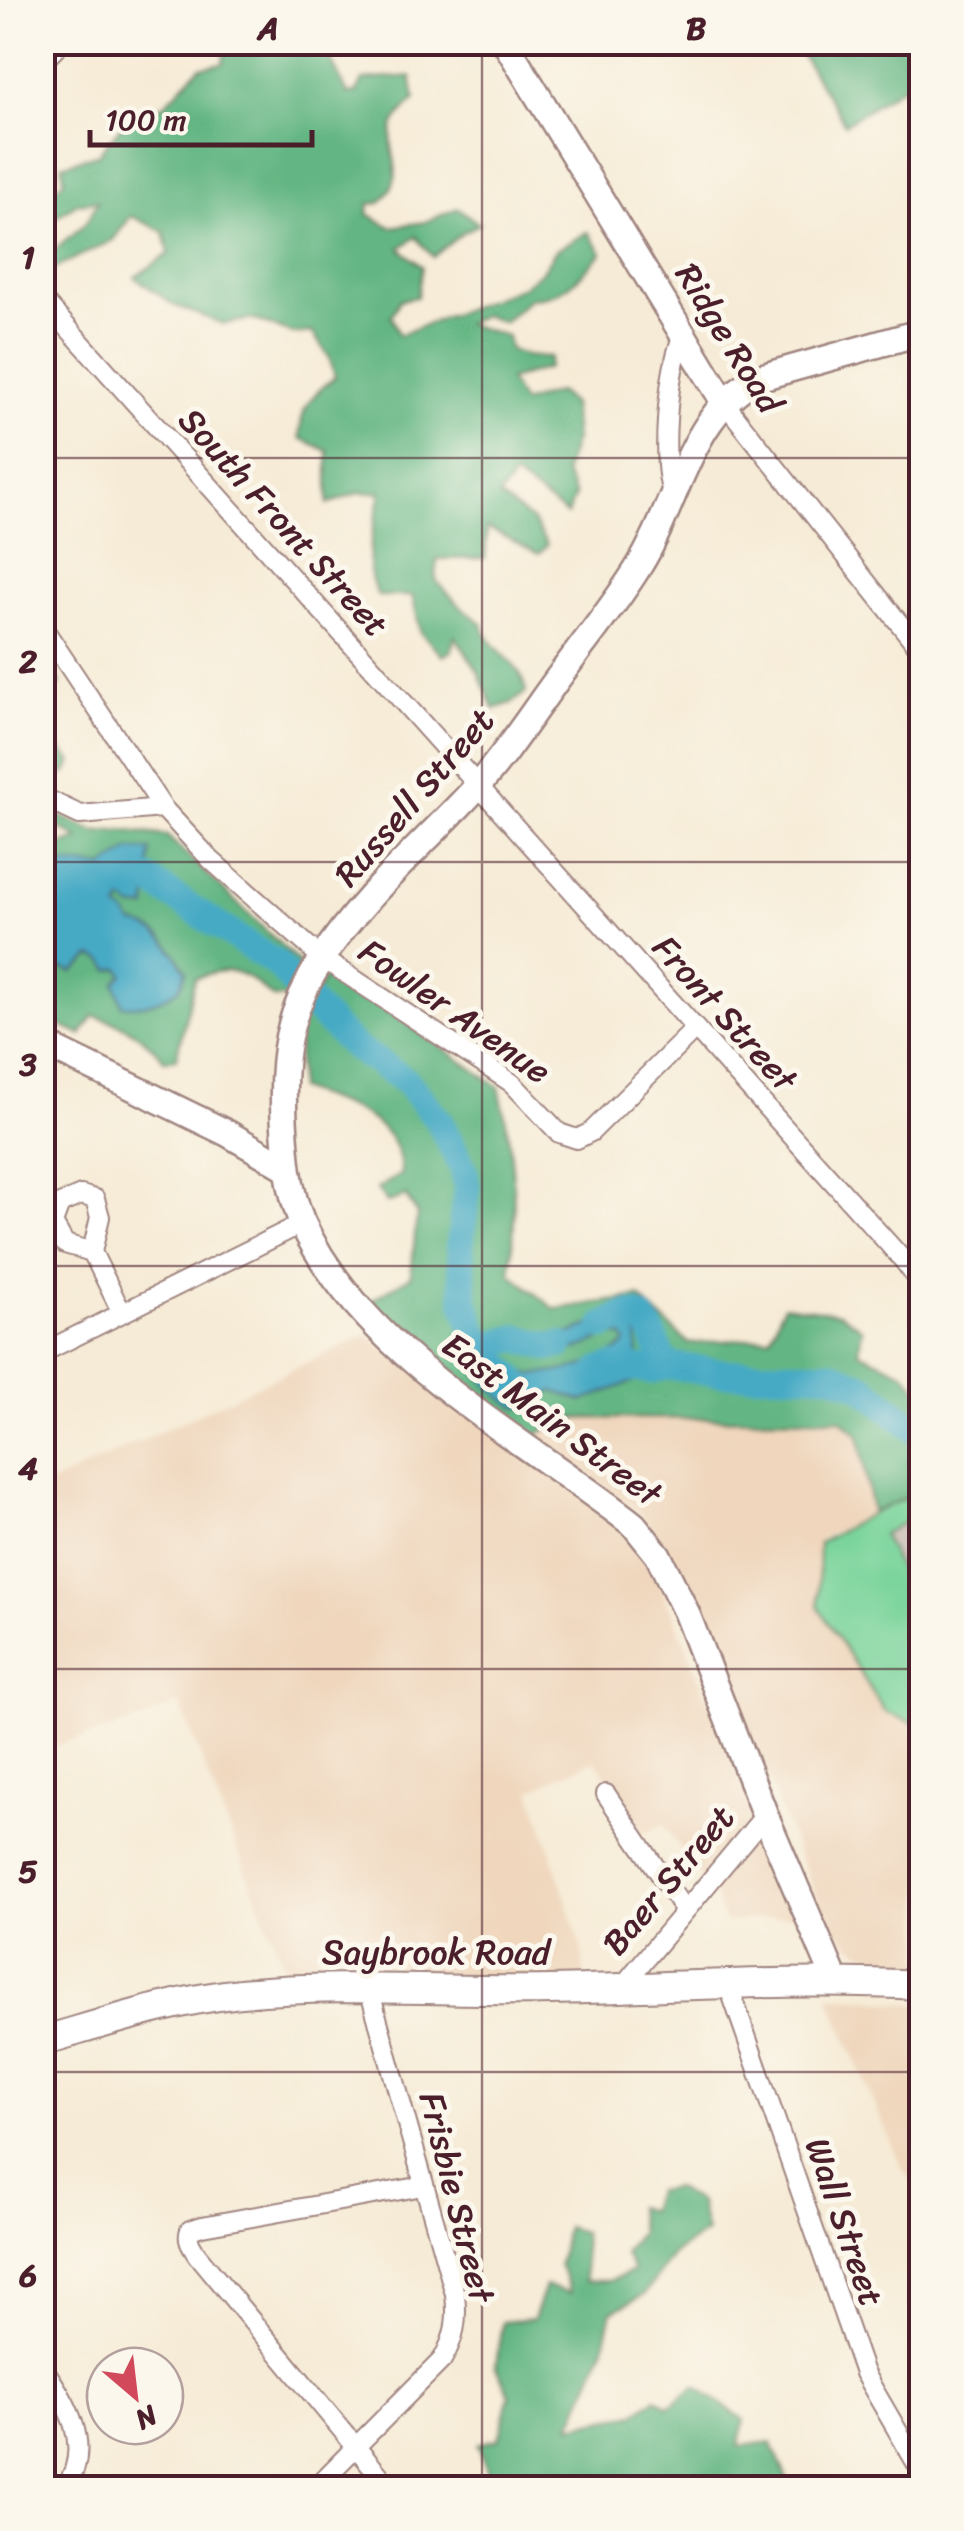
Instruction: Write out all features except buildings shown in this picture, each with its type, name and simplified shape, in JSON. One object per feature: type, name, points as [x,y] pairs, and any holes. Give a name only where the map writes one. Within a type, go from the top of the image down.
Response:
[{"type":"main road","name":"Ridge Road","points":[[505,42],[724,402]]},
{"type":"main road","name":"Russell Street","points":[[287,1168],[283,1068],[290,1024],[316,968],[365,906],[477,787],[630,580],[724,402],[758,378],[922,332]]},
{"type":"main road","points":[[42,1044],[227,1133],[287,1168]]},
{"type":"main road","name":"East Main Street","points":[[287,1168],[302,1222],[351,1299],[388,1341],[594,1494],[646,1538],[686,1612],[765,1815],[836,1982]]},
{"type":"main road","points":[[836,1982],[922,1985]]},
{"type":"main road","name":"Saybrook Road","points":[[42,2040],[161,2007],[238,1993],[836,1982]]},
{"type":"street","points":[[42,62],[62,42]]},
{"type":"street","name":"South Front Street","points":[[42,300],[477,787]]},
{"type":"street","points":[[674,498],[666,478],[670,405],[673,361],[683,336]]},
{"type":"street","name":"Ridge Road","points":[[724,402],[922,652]]},
{"type":"street","name":"Fowler Avenue","points":[[42,626],[163,808],[316,968],[488,1066],[525,1096],[560,1133],[571,1138],[591,1132],[695,1029]]},
{"type":"street","name":"Front Street","points":[[477,787],[922,1285]]},
{"type":"street","points":[[42,797],[80,815],[163,808]]},
{"type":"street","points":[[42,1353],[302,1222]]},
{"type":"street","points":[[92,1252],[122,1313]]},
{"type":"street","points":[[606,1794],[684,1912]]},
{"type":"street","name":"Baer Street","points":[[620,1988],[765,1815]]},
{"type":"street","name":"Wall Street","points":[[728,1984],[864,2373],[922,2472]]},
{"type":"street","name":"Frisbie Street","points":[[315,2488],[442,2360],[456,2327],[455,2294],[369,1989]]},
{"type":"street","points":[[390,2488],[197,2255],[188,2233],[196,2227],[423,2186]]},
{"type":"street","points":[[42,2366],[69,2406],[78,2440],[75,2474],[65,2488]]},
{"type":"shaded area","points":[[366,1335],[610,1515],[635,1545],[658,1580],[796,1914],[725,1923],[707,1875],[701,1879],[663,1823],[644,1834],[595,1760],[531,1790],[582,1949],[584,1978],[526,1981],[287,1974],[179,1702],[138,1721],[55,1746],[43,1744],[43,1487]]},
{"type":"shaded area","points":[[498,1409],[864,1418],[872,1513],[819,1539],[818,1607],[905,1722],[921,1726],[921,1967],[894,1964],[859,1950],[825,1918],[675,1556],[636,1510]]},
{"type":"shaded area","points":[[921,1514],[921,1613],[882,1533]]},
{"type":"shaded area","points":[[828,1995],[921,2005],[921,2190],[903,2170]]},
{"type":"green space","points":[[371,42],[357,54],[342,48],[331,60],[348,94],[356,93],[363,80],[411,76],[415,99],[394,125],[394,181],[380,203],[369,204],[368,214],[391,227],[425,222],[458,208],[479,224],[433,257],[416,237],[400,248],[422,267],[417,297],[400,300],[391,316],[399,335],[522,287],[542,271],[556,250],[588,232],[602,253],[562,290],[530,298],[504,322],[483,315],[466,324],[507,336],[510,350],[550,357],[548,368],[509,380],[522,403],[558,392],[572,404],[575,440],[564,472],[575,496],[567,515],[514,476],[499,497],[533,521],[547,545],[539,554],[487,528],[485,558],[437,559],[436,580],[482,623],[491,642],[523,681],[526,692],[512,703],[494,709],[478,671],[455,636],[451,651],[443,656],[421,633],[412,596],[378,596],[369,558],[381,492],[358,493],[328,504],[328,451],[300,438],[308,403],[335,377],[329,357],[312,332],[294,334],[253,319],[223,324],[173,305],[135,277],[169,254],[164,232],[131,216],[113,240],[43,274],[43,260],[85,224],[98,201],[78,203],[43,225],[43,200],[64,180],[62,165],[98,154],[120,128],[165,104],[200,67],[223,63],[226,43]]},
{"type":"green space","points":[[794,43],[921,43],[921,74],[845,124]]},
{"type":"green space","points":[[55,674],[60,684],[45,696],[56,713],[52,739],[72,762],[67,773],[43,774],[43,676]]},
{"type":"green space","points":[[43,808],[95,832],[123,830],[167,836],[298,961],[300,972],[291,998],[273,998],[245,976],[229,971],[195,978],[176,1059],[165,1061],[134,1032],[105,1019],[94,1016],[81,1035],[52,1022],[49,1006],[43,1003],[42,844],[55,847],[79,839],[43,818]]},
{"type":"green space","points":[[325,976],[341,977],[499,1087],[513,1180],[510,1273],[555,1309],[639,1297],[689,1344],[770,1337],[784,1305],[840,1313],[862,1329],[859,1352],[904,1372],[921,1392],[921,1491],[872,1513],[859,1435],[840,1419],[566,1418],[535,1436],[402,1335],[370,1301],[411,1276],[417,1214],[406,1196],[387,1203],[377,1189],[401,1174],[398,1154],[391,1139],[366,1116],[298,1089],[298,1026]]},
{"type":"green space","points":[[921,1491],[921,1514],[882,1534],[921,1613],[921,1726],[885,1712],[818,1607],[819,1543]]},
{"type":"green space","points":[[675,2188],[699,2203],[706,2233],[674,2253],[644,2295],[612,2311],[603,2350],[571,2426],[636,2413],[656,2398],[669,2407],[696,2386],[744,2420],[739,2446],[771,2442],[791,2488],[479,2488],[488,2472],[478,2444],[499,2439],[510,2394],[496,2367],[502,2322],[533,2319],[545,2286],[570,2293],[559,2264],[566,2227],[583,2232],[585,2281],[609,2281],[633,2271],[624,2253],[640,2232],[636,2207],[649,2211],[655,2191]]},
{"type":"water","points":[[130,850],[151,850],[147,908],[134,908],[122,901],[118,909],[132,923],[150,929],[164,940],[186,971],[179,989],[138,1006],[122,1005],[115,983],[123,974],[119,968],[110,970],[103,960],[92,956],[73,972],[63,968],[42,978],[43,859],[58,864],[104,867]]},
{"type":"water","points":[[638,1309],[637,1380],[583,1401],[553,1391],[532,1406],[516,1406],[490,1388],[472,1366],[483,1356],[497,1354],[530,1374],[567,1370],[597,1361],[620,1349],[626,1342],[623,1336],[559,1352],[529,1346],[524,1338],[529,1334],[573,1333],[613,1314]]},
{"type":"waterway","points":[[42,891],[147,879],[278,965],[354,1047],[406,1081],[439,1121],[464,1170],[467,1190],[460,1244],[465,1302],[480,1347],[513,1378]]},
{"type":"waterway","points":[[604,1326],[626,1315],[643,1319],[670,1366]]},
{"type":"waterway","points":[[480,1347],[518,1338],[548,1347],[561,1345]]},
{"type":"waterway","points":[[600,1370],[616,1366],[649,1370],[670,1366],[724,1373],[830,1373],[862,1386],[922,1434]]}]
